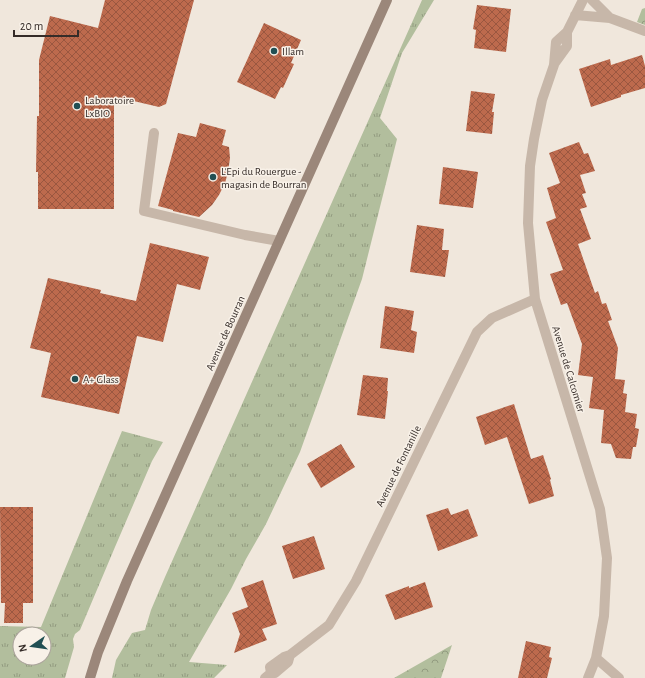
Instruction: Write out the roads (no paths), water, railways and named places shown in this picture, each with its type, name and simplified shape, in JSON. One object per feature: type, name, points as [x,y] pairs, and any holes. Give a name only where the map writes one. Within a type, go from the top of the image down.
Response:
[{"type":"main road","name":"Avenue de Bourran","points":[[90,678],[98,652],[127,581],[387,0]]},
{"type":"street","name":"Avenue de Calcomier","points":[[583,0],[567,32],[556,42],[554,65],[542,100],[530,166],[528,223],[535,299],[600,509],[607,558],[604,616],[596,658],[588,678]]},
{"type":"street","points":[[592,0],[610,18]]},
{"type":"street","points":[[575,15],[610,18],[645,31]]},
{"type":"street","points":[[154,134],[144,211],[245,235],[279,241]]},
{"type":"street","name":"Avenue de Fontanille","points":[[268,675],[275,673],[288,662],[290,655],[329,625],[356,582],[477,332],[492,318],[535,299]]},
{"type":"street","points":[[596,658],[619,678]]},
{"type":"place","name":"Illam","points":[[274,51]]},
{"type":"place","name":"Laboratoire LxBIO","points":[[77,106]]},
{"type":"place","name":"L'Epi du Rouergue - magasin de Bourran","points":[[213,177]]},
{"type":"place","name":"A+ Glass","points":[[75,379]]}]
